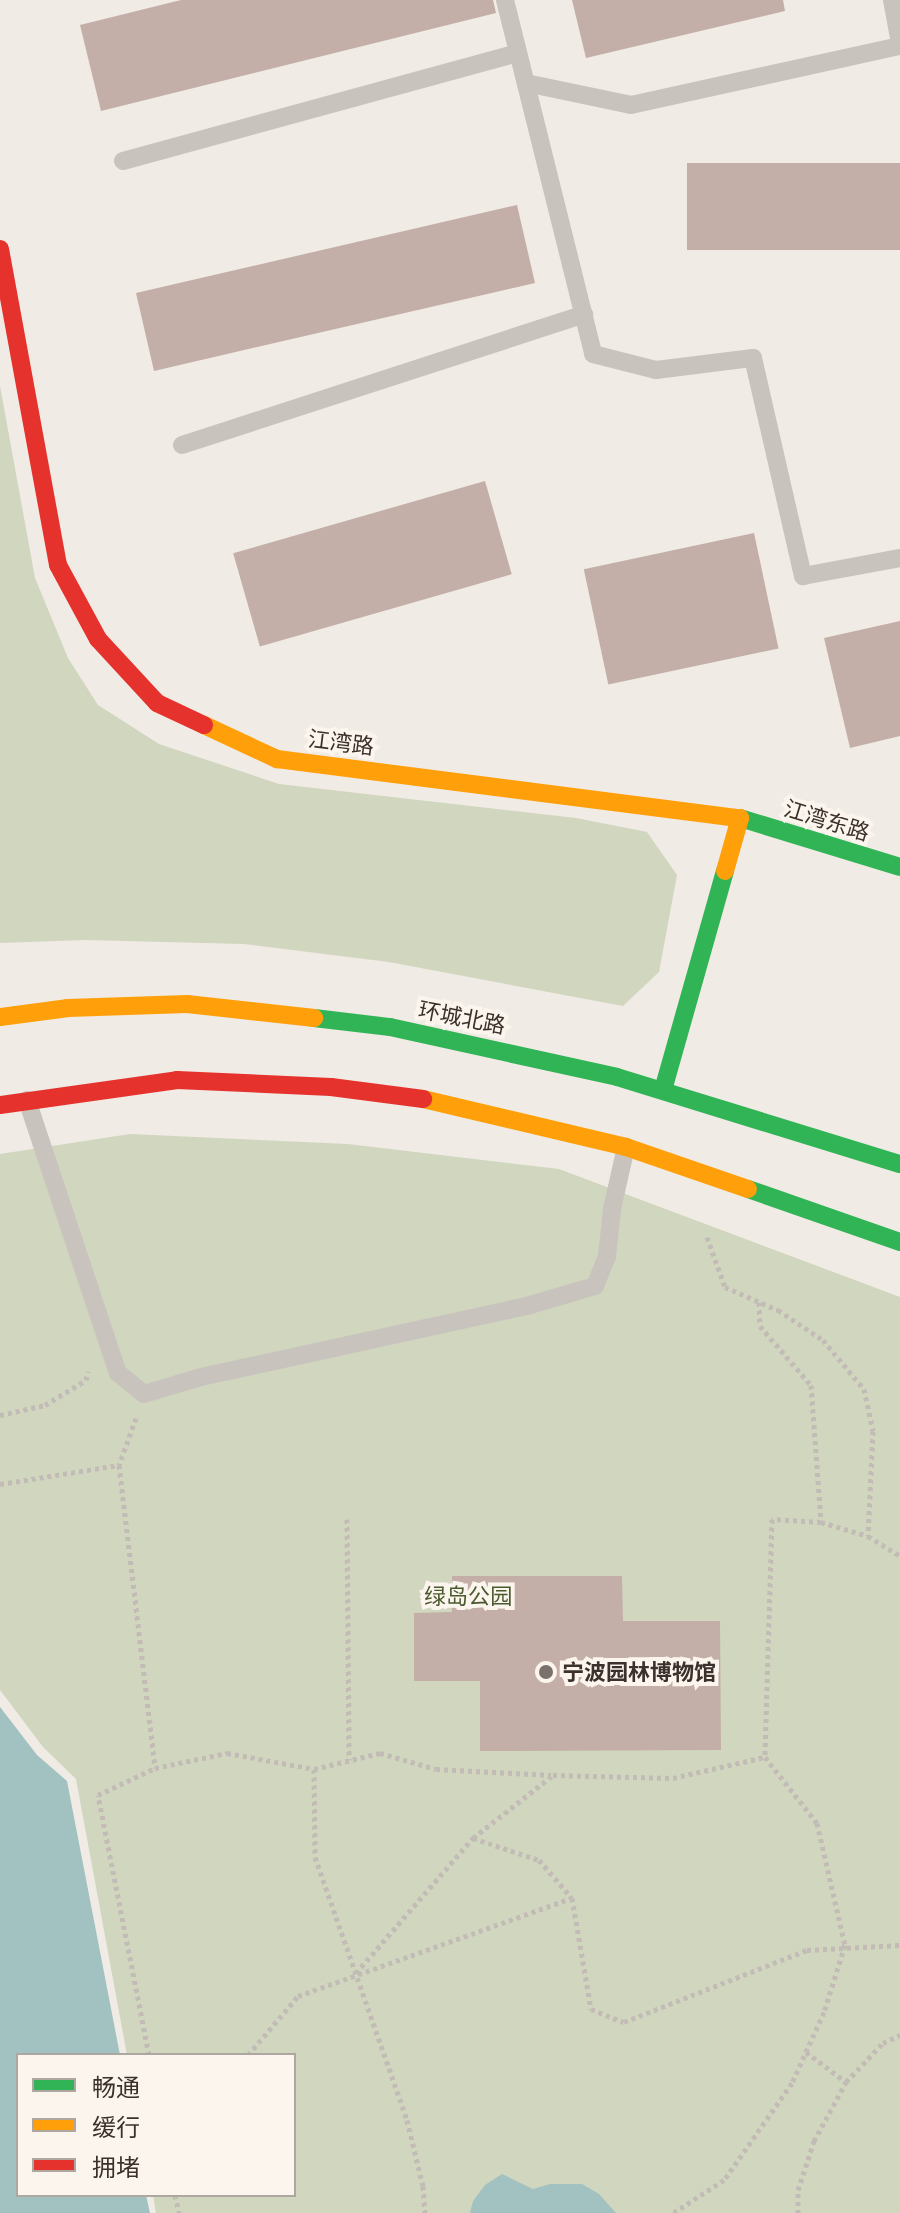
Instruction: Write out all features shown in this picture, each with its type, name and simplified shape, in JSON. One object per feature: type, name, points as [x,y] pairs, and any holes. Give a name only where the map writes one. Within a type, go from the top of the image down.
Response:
[{"type":"main road","name":"江湾路","points":[[0,249],[58,565],[98,639],[157,703],[277,759],[740,818]]},
{"type":"main road","name":"江湾东路","points":[[740,818],[900,867]]},
{"type":"main road","points":[[663,1090],[740,818]]},
{"type":"main road","name":"环城北路","points":[[0,1017],[68,1008],[187,1004],[390,1027],[495,1048],[663,1090],[900,1164]]},
{"type":"main road","points":[[0,1105],[177,1080],[331,1087],[426,1099],[626,1147],[900,1242]]},
{"type":"lane","points":[[505,0],[593,354],[656,370],[753,358],[803,576],[900,558]]},
{"type":"lane","points":[[526,83],[631,105],[900,44],[892,0]]},
{"type":"lane","points":[[123,161],[518,53]]},
{"type":"lane","points":[[182,445],[584,314]]},
{"type":"lane","points":[[27,1100],[118,1373],[144,1394],[201,1377],[530,1305],[595,1286],[607,1257],[612,1209],[626,1147]]},
{"type":"path","points":[[707,1237],[725,1287],[778,1310],[823,1340],[864,1389],[873,1431],[868,1536]]},
{"type":"path","points":[[759,1302],[760,1326],[811,1385],[821,1522]]},
{"type":"path","points":[[0,1415],[45,1405],[86,1380],[102,1323]]},
{"type":"path","points":[[144,1394],[119,1465],[155,1768]]},
{"type":"path","points":[[0,1484],[119,1465]]},
{"type":"path","points":[[347,1519],[349,1760]]},
{"type":"path","points":[[673,2213],[724,2180],[792,2083],[824,2012],[845,1945],[817,1823],[765,1757],[772,1519],[821,1522],[868,1536],[900,1556]]},
{"type":"path","points":[[149,2053],[98,1795],[155,1768],[227,1753],[314,1769],[380,1753],[436,1769],[673,1778],[765,1757]]},
{"type":"path","points":[[314,1769],[315,1857],[407,2120],[423,2186],[425,2213]]},
{"type":"path","points":[[356,1973],[473,1838],[553,1775]]},
{"type":"path","points":[[473,1838],[539,1860],[572,1898],[591,2009],[624,2022],[807,1950],[845,1945],[900,1945]]},
{"type":"path","points":[[250,2053],[298,1996],[572,1898]]},
{"type":"path","points":[[798,2213],[798,2190],[814,2141],[846,2082],[883,2043],[900,2035]]},
{"type":"path","points":[[806,2052],[846,2082]]},
{"type":"green space","points":[[0,386],[35,578],[68,658],[98,705],[159,744],[279,784],[576,818],[647,832],[677,875],[659,972],[623,1006],[389,962],[244,944],[85,940],[0,943]]},
{"type":"green space","name":"绿岛公园","points":[[130,1134],[348,1144],[559,1169],[900,1297],[900,2213],[156,2213],[153,2197],[296,2197],[296,2053],[127,2053],[76,1779],[43,1747],[0,1690],[0,1154]]},
{"type":"water","points":[[0,1707],[37,1755],[67,1781],[120,2053],[16,2053],[16,2197],[146,2197],[150,2213],[0,2213]]},
{"type":"water","points":[[502,2174],[533,2189],[550,2184],[582,2184],[599,2194],[616,2213],[470,2213],[473,2201],[485,2185]]},
{"type":"building","points":[[181,0],[493,0],[496,13],[101,111],[80,25]]},
{"type":"building","points":[[572,0],[783,0],[785,11],[586,58]]},
{"type":"building","points":[[687,163],[900,163],[900,250],[687,250]]},
{"type":"building","points":[[517,205],[535,283],[154,371],[136,293]]},
{"type":"building","points":[[485,481],[512,574],[260,646],[233,553]]},
{"type":"building","points":[[754,533],[779,648],[608,685],[584,569]]},
{"type":"building","points":[[900,621],[900,736],[850,748],[824,638]]},
{"type":"building","points":[[452,1576],[622,1576],[623,1621],[720,1621],[721,1750],[480,1751],[480,1681],[414,1681],[414,1613],[452,1612]]},
{"type":"traffic: fast","points":[[740,818],[900,867]]},
{"type":"traffic: fast","points":[[663,1090],[725,871]]},
{"type":"traffic: fast","points":[[314,1018],[390,1027],[617,1077],[900,1164]]},
{"type":"traffic: fast","points":[[748,1189],[900,1242]]},
{"type":"traffic: slow","points":[[204,725],[277,759],[740,818],[725,871]]},
{"type":"traffic: slow","points":[[0,1017],[68,1008],[187,1004],[314,1018]]},
{"type":"traffic: slow","points":[[423,1099],[626,1147],[748,1189]]},
{"type":"traffic: jam","points":[[0,249],[58,565],[98,639],[157,703],[204,725]]},
{"type":"traffic: jam","points":[[0,1105],[177,1080],[331,1087],[423,1099]]},
{"type":"place","name":"宁波园林博物馆","points":[[546,1672]]}]
